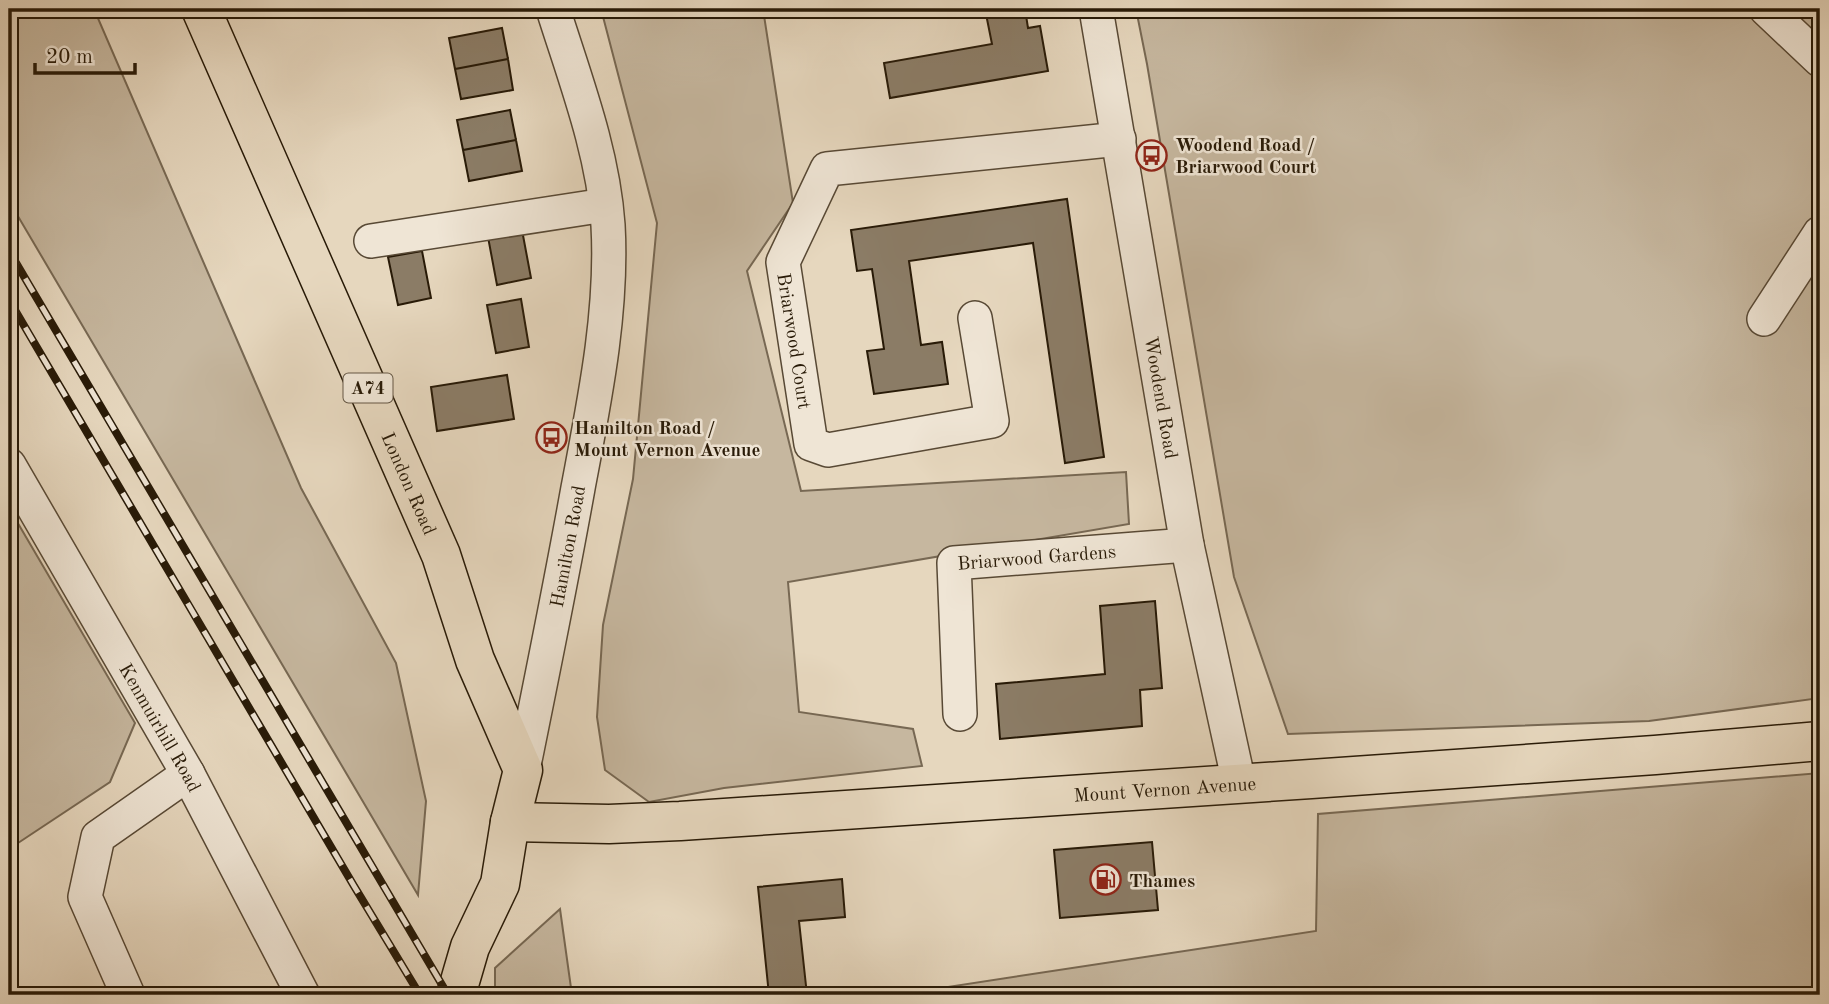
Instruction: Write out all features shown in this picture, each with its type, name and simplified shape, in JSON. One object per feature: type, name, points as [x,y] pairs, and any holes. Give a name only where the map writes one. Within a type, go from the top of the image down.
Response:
[{"type":"main road","name":"London Road","points":[[201,9],[441,555],[475,660],[523,770]]},
{"type":"main road","name":"Mount Vernon Avenue","points":[[510,822],[609,824],[680,821],[1641,756],[1820,741]]},
{"type":"main road","name":"Hamilton Road","points":[[456,995],[470,947],[500,884],[510,822],[523,770]]},
{"type":"street","name":"Hamilton Road","points":[[523,770],[596,397],[609,260],[605,205],[594,142],[553,9]]},
{"type":"street","name":"Woodend Road","points":[[1096,9],[1187,545],[1239,783]]},
{"type":"street","points":[[1766,9],[1820,60]]},
{"type":"street","name":"Briarwood Court","points":[[975,318],[992,421],[828,450],[811,444],[783,262],[827,169],[1119,139]]},
{"type":"street","points":[[371,242],[605,205]]},
{"type":"street","points":[[1764,319],[1820,233]]},
{"type":"street","name":"Kenmuirhill Road","points":[[9,465],[188,774],[303,995]]},
{"type":"street","name":"Briarwood Gardens","points":[[960,714],[954,563],[1187,545]]},
{"type":"street","points":[[128,995],[85,897],[98,837],[188,774]]},
{"type":"shaded area","points":[[9,9],[94,9],[301,488],[396,663],[426,801],[418,895],[9,201]]},
{"type":"shaded area","points":[[601,9],[763,9],[793,203],[747,271],[801,491],[1126,472],[1129,524],[788,582],[799,712],[913,729],[922,766],[724,788],[649,802],[605,770],[597,717],[603,625],[633,479],[657,223]]},
{"type":"shaded area","points":[[1136,9],[1820,9],[1820,698],[1649,721],[1288,734],[1234,577]]},
{"type":"shaded area","points":[[9,508],[135,723],[110,782],[9,849]]},
{"type":"shaded area","points":[[1820,773],[1820,995],[942,995],[941,988],[1316,931],[1318,814]]},
{"type":"shaded area","points":[[560,909],[572,995],[495,995],[495,968]]},
{"type":"building","points":[[985,9],[1025,9],[1028,28],[1040,26],[1048,71],[890,98],[884,63],[992,44]]},
{"type":"building","points":[[502,28],[508,59],[455,69],[449,38]]},
{"type":"building","points":[[508,59],[513,90],[461,99],[455,69]]},
{"type":"building","points":[[510,110],[516,140],[463,150],[457,120]]},
{"type":"building","points":[[516,140],[522,171],[469,181],[463,150]]},
{"type":"building","points":[[1067,199],[1104,457],[1065,463],[1033,243],[909,261],[921,345],[942,342],[948,384],[874,394],[867,351],[884,349],[872,269],[857,271],[851,230]]},
{"type":"building","points":[[522,230],[531,278],[497,285],[488,237]]},
{"type":"building","points":[[422,251],[431,298],[398,305],[388,257]]},
{"type":"building","points":[[521,299],[529,347],[496,353],[487,305]]},
{"type":"building","points":[[507,375],[514,419],[437,431],[431,387]]},
{"type":"building","points":[[1155,601],[1162,688],[1140,690],[1142,726],[1000,739],[996,684],[1105,674],[1100,606]]},
{"type":"building","name":"Thames","points":[[1152,842],[1158,910],[1060,918],[1054,850]]},
{"type":"building","points":[[842,879],[845,917],[799,921],[807,995],[769,995],[758,887]]},
{"type":"railway","points":[[9,251],[448,995]]},
{"type":"railway","points":[[9,300],[420,995]]},
{"type":"place","name":"Woodend Road / Briarwood Court","points":[[1152,155]]},
{"type":"place","name":"Hamilton Road / Mount Vernon Avenue","points":[[551,438]]},
{"type":"place","name":"Thames","points":[[1106,880]]}]
